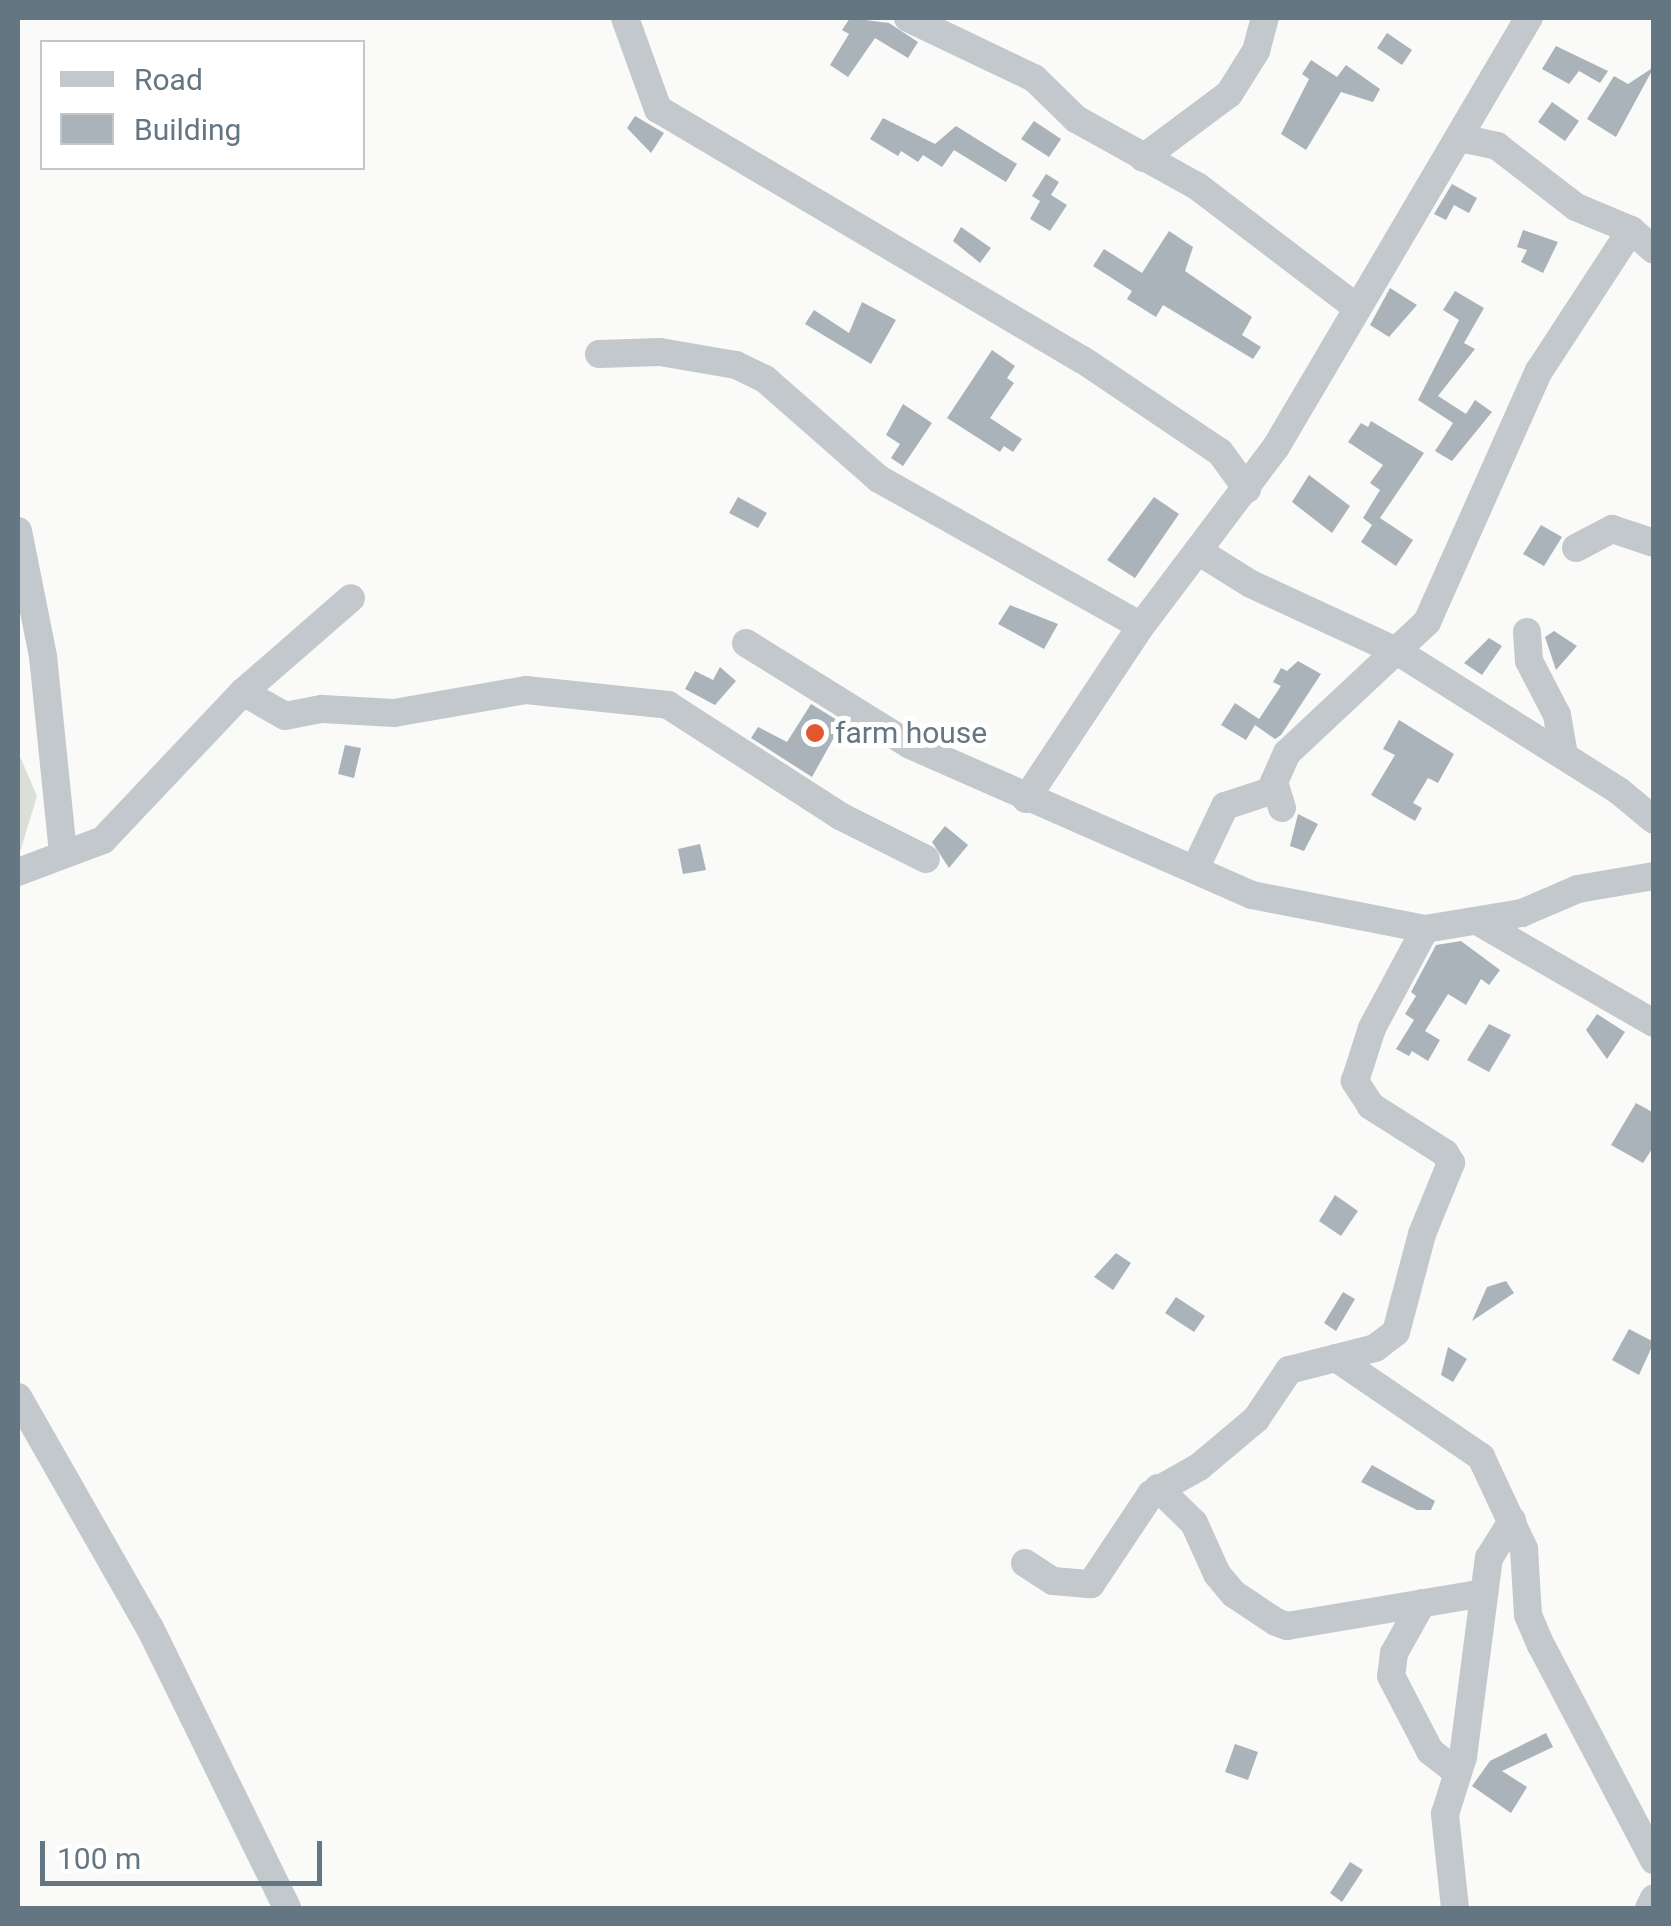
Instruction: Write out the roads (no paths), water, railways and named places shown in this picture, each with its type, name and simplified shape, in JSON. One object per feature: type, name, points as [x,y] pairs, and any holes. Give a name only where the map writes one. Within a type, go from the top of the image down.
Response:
[{"type":"street","points":[[624,18],[658,109],[1082,360],[1220,452],[1247,489]]},
{"type":"street","points":[[908,18],[1034,78],[1076,119],[1197,186],[1356,307]]},
{"type":"street","points":[[1143,158],[1229,94],[1256,51],[1265,18]]},
{"type":"street","points":[[1026,799],[1141,626],[1247,489],[1529,18]]},
{"type":"street","points":[[1460,138],[1497,146],[1576,207],[1631,230],[1654,250]]},
{"type":"street","points":[[1195,869],[1225,806],[1278,799],[1295,745],[1400,652],[1426,622],[1451,575],[1484,486],[1539,372],[1631,230]]},
{"type":"street","points":[[599,354],[660,352],[736,365],[765,379],[879,479],[1141,626]]},
{"type":"street","points":[[1576,548],[1612,529],[1654,543]]},
{"type":"street","points":[[18,530],[43,656],[63,852]]},
{"type":"street","points":[[1198,551],[1251,584],[1400,652],[1564,755],[1654,820]]},
{"type":"street","points":[[18,872],[63,852],[89,850],[114,830],[243,692],[351,598]]},
{"type":"street","points":[[1527,632],[1528,661],[1557,715],[1564,755]]},
{"type":"street","points":[[746,643],[910,745],[1026,799],[1252,894],[1425,928],[1522,912],[1597,884],[1654,876]]},
{"type":"street","points":[[243,692],[285,716],[322,709],[394,712],[526,690],[668,706],[840,816],[926,859]]},
{"type":"street","points":[[1477,921],[1654,1023]]},
{"type":"street","points":[[1025,1562],[1053,1581],[1091,1584],[1136,1510],[1158,1488],[1199,1467],[1256,1419],[1289,1370],[1375,1348],[1396,1332],[1422,1234],[1450,1175],[1445,1153],[1371,1106],[1355,1081],[1372,1028],[1425,928]]},
{"type":"street","points":[[1336,1358],[1468,1443],[1512,1522],[1526,1564],[1528,1615],[1654,1860]]},
{"type":"street","points":[[18,1397],[150,1628],[287,1908]]},
{"type":"street","points":[[1158,1488],[1194,1523],[1217,1574],[1234,1594],[1287,1626],[1484,1592]]},
{"type":"street","points":[[1455,1908],[1444,1814],[1457,1772],[1491,1549],[1512,1522]]},
{"type":"street","points":[[1422,1603],[1394,1653],[1391,1676],[1430,1751],[1457,1772]]},
{"type":"street","points":[[1648,1908],[1654,1898]]},
{"type":"place","name":"farm house","points":[[815,733]]}]
